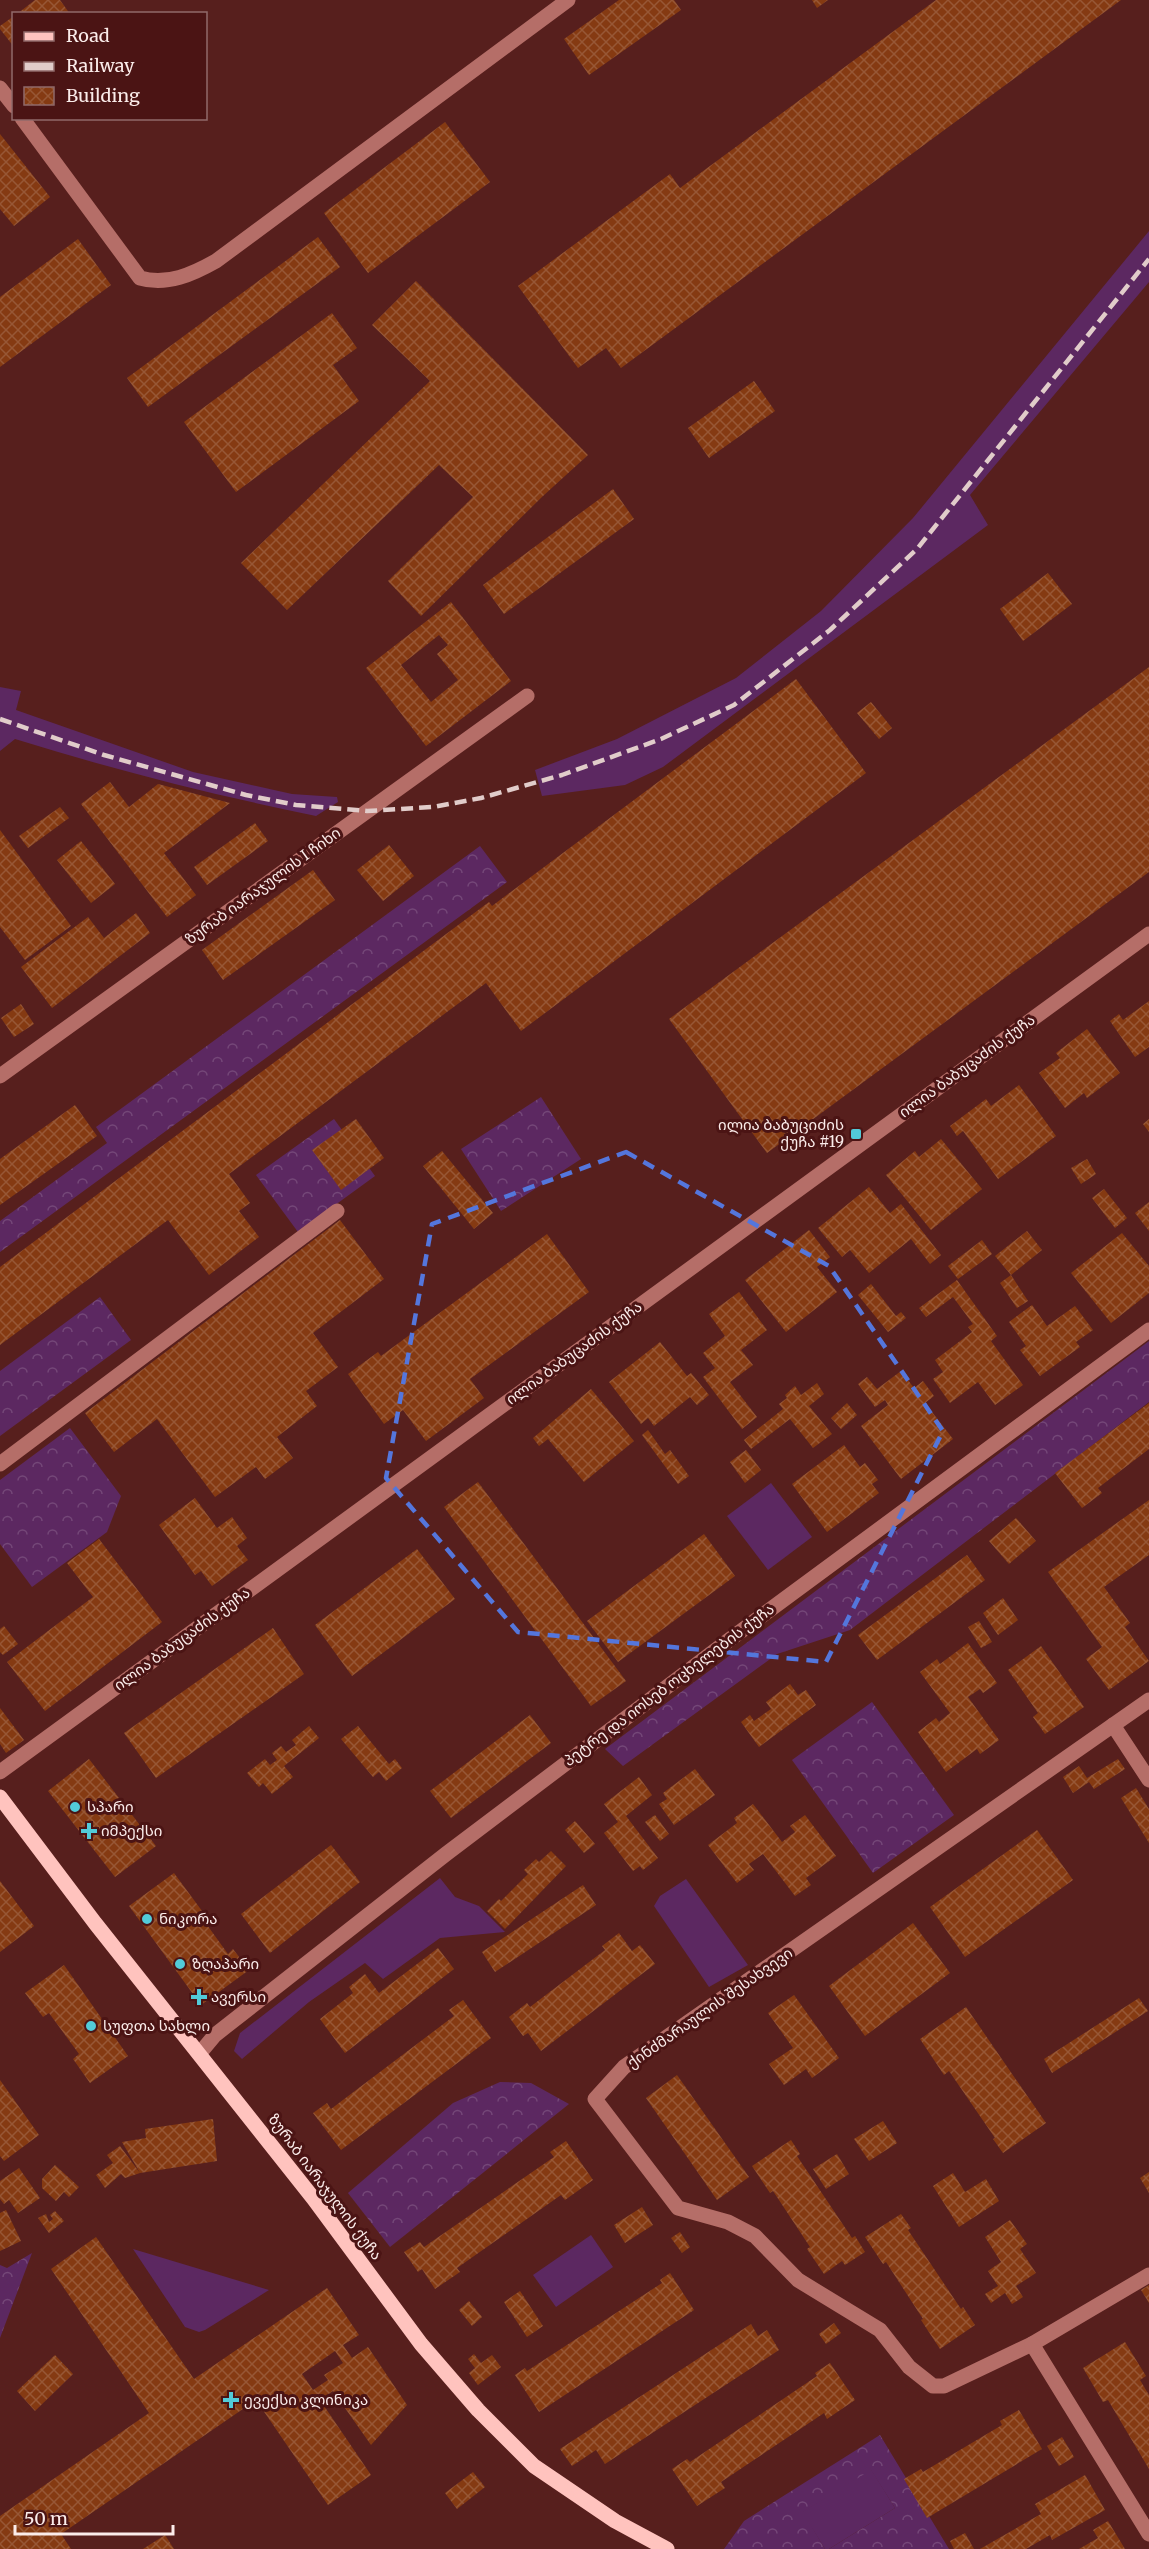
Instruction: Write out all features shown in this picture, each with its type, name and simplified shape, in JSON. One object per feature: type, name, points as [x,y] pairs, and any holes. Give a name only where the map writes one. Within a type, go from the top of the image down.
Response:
[{"type":"main road","name":"ზურაბ იარაჯულის ქუჩა","points":[[0,1797],[95,1923],[200,2053],[421,2344],[478,2410],[534,2466],[615,2521],[667,2549]]},
{"type":"street","points":[[23,120],[140,278],[165,281],[201,270],[216,261],[568,0]]},
{"type":"street","points":[[0,88],[12,103]]},
{"type":"street","name":"ზურაბ იარაჯულის I ჩიხი","points":[[1,1072],[527,696]]},
{"type":"street","name":"ილია ბაბუცაძის ქუჩა","points":[[0,1772],[1149,934]]},
{"type":"street","points":[[0,1464],[337,1211]]},
{"type":"street","name":"პეტრე და იოსებ ოცხელების ქუჩა","points":[[200,2053],[214,2035],[446,1854],[729,1640],[1149,1330]]},
{"type":"street","name":"ქინძმარაულის შესახვევი","points":[[1149,1700],[624,2067],[595,2099],[678,2208],[728,2222],[755,2236],[798,2280],[880,2330],[909,2367],[933,2386],[944,2386],[1032,2344],[1149,2275]]},
{"type":"street","points":[[1113,1725],[1149,1780]]},
{"type":"street","points":[[1032,2344],[1149,2534]]},
{"type":"highlighted area","points":[[626,1152],[829,1266],[943,1431],[826,1662],[518,1632],[386,1478],[432,1224]]},
{"type":"green space","points":[[1149,231],[1149,282],[970,495],[988,525],[663,767],[625,785],[542,796],[535,770],[617,739],[736,678],[821,611],[913,518]]},
{"type":"green space","points":[[0,687],[21,691],[16,710],[193,772],[292,794],[337,797],[338,802],[316,816],[164,781],[15,739],[0,751]]},
{"type":"green space","points":[[480,846],[507,882],[0,1252],[0,1221],[107,1143],[96,1127]]},
{"type":"green space","points":[[541,1097],[581,1159],[501,1211],[461,1149]]},
{"type":"green space","points":[[334,1119],[375,1176],[298,1232],[256,1175]]},
{"type":"green space","points":[[100,1297],[131,1340],[0,1436],[0,1371]]},
{"type":"green space","points":[[1149,1341],[1149,1402],[850,1630],[777,1654],[623,1766],[605,1749]]},
{"type":"green space","points":[[70,1428],[121,1496],[107,1532],[32,1587],[0,1544],[0,1480]]},
{"type":"green space","points":[[771,1483],[812,1537],[768,1570],[727,1516]]},
{"type":"green space","points":[[872,1702],[954,1815],[873,1873],[792,1760]]},
{"type":"green space","points":[[440,1878],[455,1897],[479,1906],[505,1932],[440,1938],[383,1979],[365,1963],[309,2002],[242,2059],[234,2051],[240,2033]]},
{"type":"green space","points":[[686,1879],[748,1965],[709,1987],[654,1906],[660,1896]]},
{"type":"green space","points":[[500,2082],[531,2083],[569,2104],[390,2247],[348,2193],[453,2103]]},
{"type":"green space","points":[[591,2235],[613,2267],[556,2307],[533,2275]]},
{"type":"green space","points":[[133,2249],[269,2290],[199,2332],[185,2327]]},
{"type":"green space","points":[[32,2253],[0,2338],[0,2265],[7,2268]]},
{"type":"green space","points":[[880,2435],[949,2549],[829,2549],[895,2508],[871,2470],[803,2512],[825,2549],[724,2549],[744,2521]]},
{"type":"green space","points":[[871,2469],[895,2508],[829,2549],[825,2549],[802,2512]]},
{"type":"building","points":[[35,0],[60,0],[69,12],[20,12]]},
{"type":"building","points":[[619,0],[674,0],[681,10],[589,75],[564,39]]},
{"type":"building","points":[[812,0],[828,0],[817,8]]},
{"type":"building","points":[[936,0],[1121,0],[621,368],[606,348],[578,368],[518,286],[670,174],[680,188]]},
{"type":"building","points":[[12,17],[12,44],[0,29],[0,26]]},
{"type":"building","points":[[445,122],[490,182],[368,273],[324,213]]},
{"type":"building","points":[[0,134],[50,197],[14,226],[0,209]]},
{"type":"building","points":[[318,237],[340,267],[148,407],[127,378]]},
{"type":"building","points":[[78,239],[111,285],[0,367],[0,297]]},
{"type":"building","points":[[416,281],[588,455],[421,616],[388,581],[473,497],[439,465],[287,610],[241,563],[430,381],[372,325]]},
{"type":"building","points":[[332,313],[357,348],[333,365],[359,401],[236,492],[184,422]]},
{"type":"building","points":[[754,381],[775,411],[709,458],[688,428]]},
{"type":"building","points":[[613,489],[634,519],[504,614],[483,585]]},
{"type":"building","points":[[1048,573],[1072,604],[1023,641],[1000,609]]},
{"type":"building","points":[[451,602],[511,681],[426,746],[366,668]],"holes":[[[439,635],[448,645],[437,654],[458,680],[431,702],[401,665]]]},
{"type":"building","points":[[1149,667],[1149,872],[767,1153],[669,1019]]},
{"type":"building","points":[[796,679],[866,773],[521,1031],[486,983],[229,1174],[250,1203],[239,1211],[259,1237],[209,1275],[168,1220],[0,1345],[0,1267],[489,902],[492,906]]},
{"type":"building","points":[[871,702],[892,728],[879,739],[857,713]]},
{"type":"building","points":[[110,782],[129,807],[158,784],[230,803],[164,853],[196,895],[167,917],[81,804]]},
{"type":"building","points":[[60,807],[69,818],[28,848],[19,836]]},
{"type":"building","points":[[255,823],[268,841],[207,885],[194,867]]},
{"type":"building","points":[[0,830],[71,926],[25,960],[0,927]]},
{"type":"building","points":[[81,841],[115,884],[91,903],[57,860]]},
{"type":"building","points":[[389,845],[414,876],[383,901],[357,870]]},
{"type":"building","points":[[313,870],[335,900],[223,980],[202,950]]},
{"type":"building","points":[[136,913],[150,933],[52,1008],[21,967],[88,917],[104,938]]},
{"type":"building","points":[[1149,1001],[1149,1047],[1135,1057],[1110,1021],[1119,1014],[1123,1020]]},
{"type":"building","points":[[21,1004],[34,1024],[14,1037],[1,1018]]},
{"type":"building","points":[[1087,1029],[1120,1073],[1087,1098],[1084,1093],[1065,1108],[1039,1073],[1060,1058],[1056,1053]]},
{"type":"building","points":[[1019,1085],[1056,1136],[998,1179],[963,1131],[957,1136],[950,1126],[986,1099],[991,1106]]},
{"type":"building","points":[[75,1105],[97,1136],[0,1205],[0,1159]]},
{"type":"building","points":[[356,1119],[384,1158],[341,1190],[312,1150]]},
{"type":"building","points":[[1149,1119],[1149,1132],[1143,1124]]},
{"type":"building","points":[[941,1139],[982,1189],[931,1230],[886,1175],[915,1151],[919,1157]]},
{"type":"building","points":[[442,1151],[493,1213],[474,1229],[423,1166]]},
{"type":"building","points":[[1087,1159],[1096,1174],[1081,1184],[1071,1168]]},
{"type":"building","points":[[869,1187],[890,1213],[901,1204],[941,1255],[930,1264],[911,1239],[869,1273],[850,1250],[842,1257],[818,1228]]},
{"type":"building","points":[[1104,1189],[1127,1218],[1115,1228],[1092,1198]]},
{"type":"building","points":[[1149,1202],[1149,1231],[1135,1213]]},
{"type":"building","points":[[340,1220],[384,1279],[313,1333],[338,1367],[306,1391],[317,1406],[277,1437],[293,1458],[265,1479],[256,1467],[215,1497],[157,1419],[114,1452],[85,1413]]},
{"type":"building","points":[[809,1230],[830,1257],[817,1267],[837,1292],[786,1332],[745,1280]]},
{"type":"building","points":[[1027,1231],[1042,1250],[1011,1275],[995,1256]]},
{"type":"building","points":[[1122,1233],[1149,1266],[1149,1293],[1111,1323],[1071,1273]]},
{"type":"building","points":[[547,1234],[589,1292],[470,1379],[484,1398],[426,1441],[403,1410],[384,1424],[348,1374],[378,1352],[381,1356]]},
{"type":"building","points":[[982,1240],[992,1254],[958,1279],[948,1266]]},
{"type":"building","points":[[1011,1275],[1028,1301],[1017,1308],[1000,1283]]},
{"type":"building","points":[[957,1280],[997,1336],[991,1341],[1023,1385],[995,1405],[978,1382],[950,1403],[933,1379],[943,1372],[935,1360],[972,1332],[968,1327],[973,1324],[953,1297],[926,1317],[919,1308]]},
{"type":"building","points":[[871,1284],[896,1316],[901,1312],[906,1318],[888,1332],[858,1295]]},
{"type":"building","points":[[739,1292],[767,1330],[741,1350],[753,1365],[730,1382],[757,1417],[742,1429],[703,1377],[715,1368],[703,1353],[725,1336],[709,1314]]},
{"type":"building","points":[[1032,1305],[1047,1326],[1075,1306],[1093,1330],[1076,1342],[1080,1347],[1040,1376],[1020,1350],[1026,1346],[1009,1322]]},
{"type":"building","points":[[660,1342],[687,1376],[691,1373],[709,1395],[697,1405],[690,1397],[654,1426],[648,1418],[641,1424],[609,1382]]},
{"type":"building","points":[[901,1371],[914,1388],[923,1381],[934,1396],[925,1403],[953,1439],[901,1479],[861,1426],[888,1405],[885,1400],[875,1407],[858,1384],[867,1377],[877,1389]]},
{"type":"building","points":[[817,1383],[824,1394],[809,1406],[832,1434],[813,1448],[790,1419],[751,1449],[744,1440],[783,1409],[779,1404],[787,1398],[785,1395],[795,1386],[801,1395]]},
{"type":"building","points":[[591,1389],[634,1441],[584,1482],[548,1439],[539,1446],[533,1438]]},
{"type":"building","points":[[847,1403],[857,1415],[841,1429],[831,1418]]},
{"type":"building","points":[[1149,1403],[1149,1449],[1098,1488],[1102,1493],[1082,1508],[1055,1473]]},
{"type":"building","points":[[648,1430],[665,1454],[670,1450],[689,1476],[678,1484],[642,1435]]},
{"type":"building","points":[[844,1445],[860,1467],[865,1463],[878,1480],[872,1484],[879,1493],[827,1532],[792,1484]]},
{"type":"building","points":[[746,1450],[761,1470],[745,1483],[730,1462]]},
{"type":"building","points":[[478,1482],[626,1681],[591,1706],[444,1507]]},
{"type":"building","points":[[195,1498],[217,1528],[232,1517],[247,1538],[237,1546],[248,1560],[212,1586],[201,1571],[195,1575],[159,1525]]},
{"type":"building","points":[[1149,1500],[1149,1555],[1104,1587],[1130,1623],[1125,1627],[1149,1661],[1109,1690],[1086,1659],[1102,1647],[1048,1572]]},
{"type":"building","points":[[1016,1518],[1036,1541],[1009,1564],[989,1541]]},
{"type":"building","points":[[704,1534],[735,1576],[618,1662],[587,1621]]},
{"type":"building","points":[[99,1539],[162,1622],[45,1711],[7,1662],[93,1597],[67,1563]]},
{"type":"building","points":[[417,1549],[455,1599],[352,1676],[315,1625]]},
{"type":"building","points":[[967,1555],[985,1580],[877,1660],[858,1635]]},
{"type":"building","points":[[1003,1598],[1018,1620],[998,1635],[983,1613]]},
{"type":"building","points":[[979,1621],[992,1642],[981,1648],[968,1627]]},
{"type":"building","points":[[4,1626],[18,1644],[3,1655],[0,1652],[0,1629]]},
{"type":"building","points":[[273,1628],[304,1674],[156,1778],[124,1733]]},
{"type":"building","points":[[968,1643],[997,1683],[983,1693],[980,1689],[968,1697],[999,1740],[980,1754],[977,1749],[946,1772],[918,1732],[936,1718],[939,1722],[950,1713],[920,1672],[937,1659],[940,1664]]},
{"type":"building","points":[[1041,1646],[1084,1707],[1045,1734],[1033,1717],[1038,1713],[1008,1670]]},
{"type":"building","points":[[790,1684],[798,1695],[806,1690],[816,1705],[759,1747],[741,1722],[750,1715],[754,1721],[771,1709],[766,1702]]},
{"type":"building","points":[[0,1708],[24,1740],[6,1753],[0,1744]]},
{"type":"building","points":[[530,1715],[551,1743],[451,1818],[430,1791]]},
{"type":"building","points":[[309,1726],[319,1738],[284,1766],[293,1777],[272,1794],[263,1783],[259,1787],[247,1773],[265,1759],[270,1765],[277,1760],[272,1753],[281,1746],[286,1752],[296,1745],[292,1740]]},
{"type":"building","points":[[358,1726],[389,1764],[395,1759],[402,1768],[386,1781],[379,1772],[373,1777],[341,1739]]},
{"type":"building","points":[[89,1759],[156,1846],[115,1877],[48,1791]]},
{"type":"building","points":[[1118,1759],[1125,1769],[1094,1789],[1089,1782],[1073,1793],[1063,1777],[1079,1766],[1087,1778]]},
{"type":"building","points":[[695,1769],[715,1795],[674,1825],[659,1804],[667,1799],[663,1793]]},
{"type":"building","points":[[639,1777],[652,1795],[626,1816],[658,1858],[643,1870],[640,1866],[633,1871],[604,1833],[618,1822],[604,1804]]},
{"type":"building","points":[[1136,1788],[1149,1809],[1149,1843],[1121,1798]]},
{"type":"building","points":[[753,1804],[782,1842],[795,1832],[790,1826],[805,1815],[836,1856],[806,1878],[811,1885],[795,1896],[763,1854],[749,1864],[754,1870],[737,1883],[708,1845],[737,1823],[734,1818]]},
{"type":"building","points":[[655,1815],[669,1834],[660,1841],[645,1822]]},
{"type":"building","points":[[575,1821],[595,1844],[584,1853],[565,1830]]},
{"type":"building","points":[[1037,1830],[1073,1880],[965,1957],[930,1907]]},
{"type":"building","points":[[331,1845],[360,1882],[270,1953],[241,1914]]},
{"type":"building","points":[[551,1851],[566,1866],[505,1929],[487,1911],[499,1899],[501,1901],[528,1874],[524,1870],[536,1859],[539,1862]]},
{"type":"building","points":[[174,1873],[205,1915],[202,1918],[228,1954],[233,1949],[249,1970],[201,2005],[129,1906]]},
{"type":"building","points":[[0,1881],[34,1926],[0,1952]]},
{"type":"building","points":[[583,1885],[596,1905],[495,1972],[482,1952]]},
{"type":"building","points":[[913,1923],[950,1973],[865,2036],[829,1986]]},
{"type":"building","points":[[619,1933],[632,1951],[640,1945],[655,1964],[541,2051],[528,2033],[523,2036],[509,2017],[527,2003],[530,2007],[605,1950],[602,1946]]},
{"type":"building","points":[[438,1948],[454,1969],[345,2053],[320,2019],[353,1993],[349,1987],[365,1974],[379,1993]]},
{"type":"building","points":[[64,1965],[128,2056],[90,2083],[73,2059],[79,2054],[49,2013],[43,2017],[25,1993]]},
{"type":"building","points":[[794,1995],[839,2058],[812,2078],[806,2069],[784,2085],[769,2064],[793,2048],[768,2013]]},
{"type":"building","points":[[1139,1998],[1148,2011],[1052,2073],[1044,2059]]},
{"type":"building","points":[[463,2000],[491,2038],[341,2150],[313,2113],[327,2103],[331,2109],[454,2016],[449,2010]]},
{"type":"building","points":[[966,2007],[1046,2123],[1003,2153],[949,2071],[944,2075],[920,2039]]},
{"type":"building","points":[[677,2075],[749,2177],[717,2200],[646,2098]]},
{"type":"building","points":[[0,2080],[39,2135],[4,2161],[0,2156]]},
{"type":"building","points":[[213,2119],[217,2161],[140,2173],[122,2142],[146,2138],[145,2129]]},
{"type":"building","points":[[883,2121],[897,2143],[869,2161],[854,2139]]},
{"type":"building","points":[[791,2140],[800,2154],[797,2156],[852,2238],[855,2236],[865,2252],[845,2265],[842,2261],[824,2274],[807,2249],[810,2247],[773,2191],[770,2193],[752,2166]]},
{"type":"building","points":[[566,2141],[593,2180],[565,2200],[561,2195],[457,2268],[460,2272],[435,2289],[422,2269],[418,2272],[404,2252],[420,2242],[424,2247],[554,2157],[550,2152]]},
{"type":"building","points":[[120,2146],[140,2173],[125,2178],[121,2174],[105,2188],[96,2175],[113,2163],[107,2155]]},
{"type":"building","points":[[837,2154],[849,2174],[826,2189],[813,2169]]},
{"type":"building","points":[[55,2165],[79,2187],[69,2197],[64,2192],[56,2201],[42,2188],[42,2179]]},
{"type":"building","points":[[19,2168],[40,2198],[18,2213],[9,2200],[4,2204],[0,2199],[0,2181]]},
{"type":"building","points":[[1149,2172],[1149,2193],[1140,2178]]},
{"type":"building","points":[[953,2173],[965,2192],[986,2179],[999,2201],[959,2227],[933,2186]]},
{"type":"building","points":[[642,2207],[653,2225],[625,2243],[614,2225]]},
{"type":"building","points":[[6,2210],[21,2241],[0,2251],[0,2213]]},
{"type":"building","points":[[55,2211],[64,2221],[49,2233],[38,2218],[46,2214],[49,2222],[53,2219],[50,2215]]},
{"type":"building","points":[[901,2214],[911,2228],[908,2230],[961,2309],[963,2307],[975,2325],[940,2349],[886,2262],[883,2264],[865,2237]]},
{"type":"building","points":[[1010,2220],[1027,2244],[1020,2249],[1036,2273],[1016,2286],[1023,2297],[1012,2304],[1005,2293],[991,2303],[985,2294],[998,2286],[988,2271],[1001,2262],[985,2237]]},
{"type":"building","points":[[680,2232],[690,2247],[682,2253],[671,2238]]},
{"type":"building","points":[[96,2237],[194,2379],[327,2288],[359,2335],[343,2345],[352,2358],[368,2347],[407,2405],[371,2445],[333,2391],[320,2400],[371,2475],[328,2505],[256,2400],[61,2534],[71,2549],[0,2549],[0,2516],[149,2413],[51,2269]],"holes":[[[335,2351],[343,2363],[324,2375],[328,2380],[313,2390],[302,2374]]]},
{"type":"building","points":[[670,2273],[694,2310],[539,2412],[515,2375],[525,2368],[527,2371],[662,2283],[660,2280]]},
{"type":"building","points":[[1149,2285],[1149,2303],[1141,2290]]},
{"type":"building","points":[[520,2291],[543,2326],[527,2337],[504,2302]]},
{"type":"building","points":[[469,2301],[482,2317],[472,2326],[459,2310]]},
{"type":"building","points":[[834,2323],[841,2333],[826,2344],[819,2334]]},
{"type":"building","points":[[751,2324],[758,2336],[767,2330],[779,2350],[605,2464],[596,2450],[572,2466],[560,2449]]},
{"type":"building","points":[[1125,2342],[1146,2376],[1140,2380],[1149,2395],[1149,2469],[1108,2400],[1103,2402],[1083,2368]]},
{"type":"building","points":[[474,2354],[481,2363],[492,2355],[501,2367],[478,2385],[469,2373],[475,2368],[468,2359]]},
{"type":"building","points":[[55,2355],[73,2374],[35,2411],[17,2391]]},
{"type":"building","points":[[830,2363],[855,2400],[827,2419],[824,2413],[721,2482],[725,2488],[697,2506],[672,2469],[687,2459],[690,2462],[817,2376],[815,2373]]},
{"type":"building","points":[[1019,2410],[1042,2449],[927,2518],[904,2479],[921,2469],[923,2472],[1002,2425],[1000,2421]]},
{"type":"building","points":[[1062,2437],[1074,2457],[1059,2466],[1047,2446]]},
{"type":"building","points":[[473,2472],[485,2487],[457,2509],[445,2493]]},
{"type":"building","points":[[1085,2475],[1105,2510],[1052,2540],[1050,2535],[1026,2549],[980,2549],[1041,2514],[1035,2504]]},
{"type":"building","points":[[1108,2521],[1125,2549],[1079,2549],[1098,2538],[1093,2530]]},
{"type":"building","points":[[965,2533],[974,2549],[954,2549],[950,2541]]},
{"type":"building","points":[[165,2535],[174,2549],[143,2549]]},
{"type":"railway","points":[[0,719],[104,755],[246,795],[296,805],[367,811],[433,807],[481,798],[562,775],[661,739],[734,705],[830,630],[917,549],[1149,259]]},
{"type":"place","name":"ილია ბაბუციძის ქუჩა #19","points":[[856,1134]]},
{"type":"place","name":"სპარი","points":[[75,1807]]},
{"type":"place","name":"იმპექსი","points":[[89,1831]]},
{"type":"place","name":"ნიკორა","points":[[147,1919]]},
{"type":"place","name":"ზღაპარი","points":[[180,1964]]},
{"type":"place","name":"ავერსი","points":[[199,1997]]},
{"type":"place","name":"სუფთა სახლი","points":[[91,2026]]},
{"type":"place","name":"ევექსი კლინიკა","points":[[231,2400]]}]
